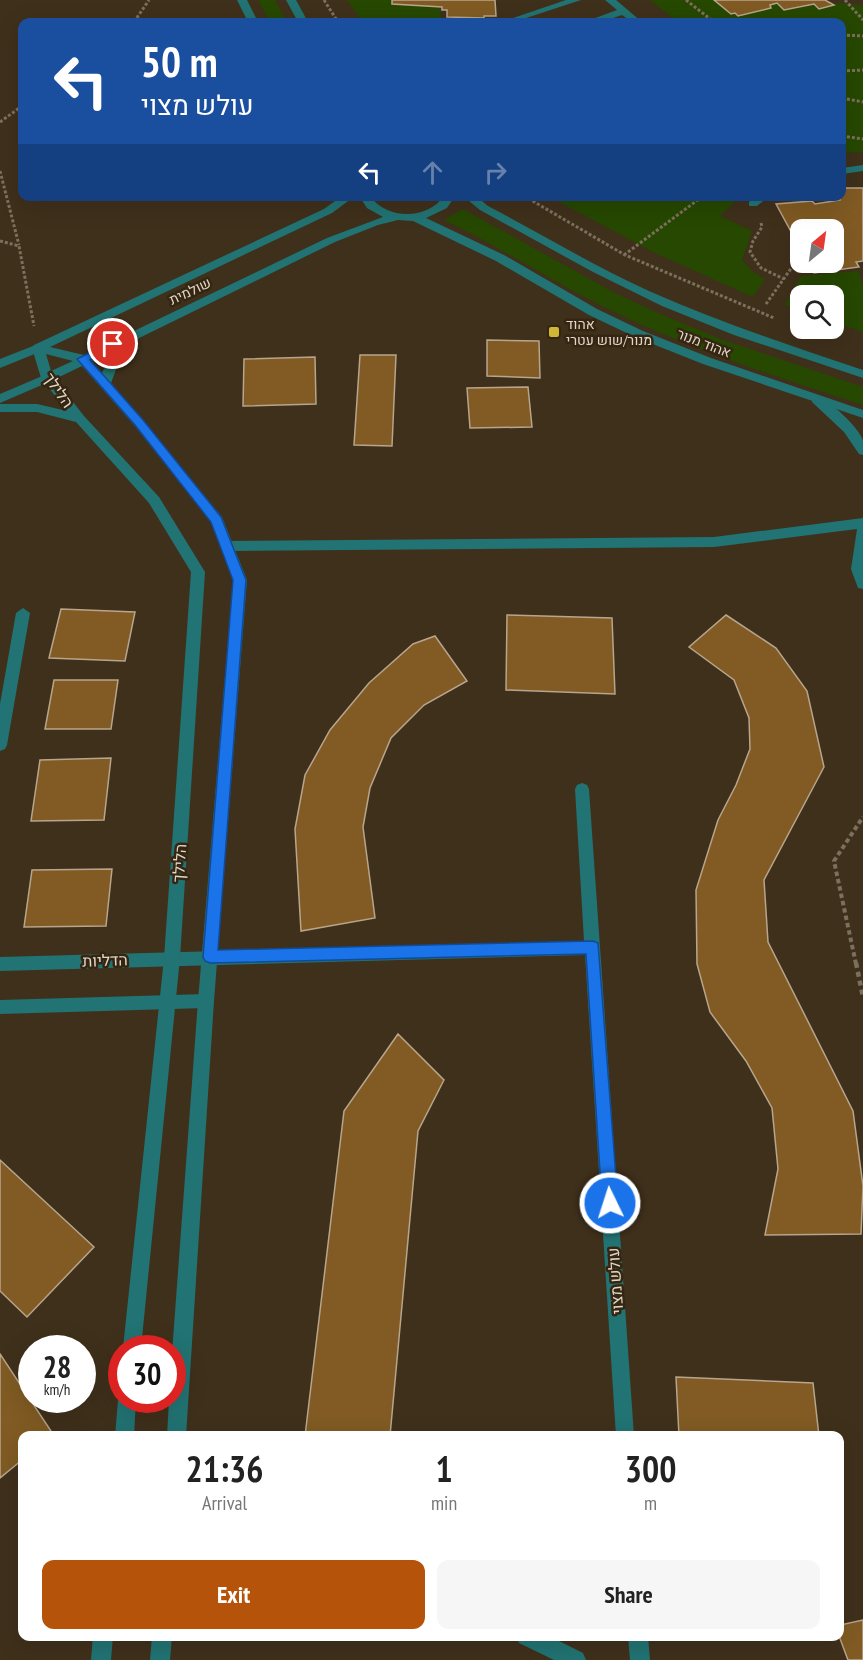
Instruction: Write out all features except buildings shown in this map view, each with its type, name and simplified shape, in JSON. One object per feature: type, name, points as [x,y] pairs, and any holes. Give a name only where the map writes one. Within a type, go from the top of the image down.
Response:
[{"type":"street","points":[[242,0],[251,18]]},
{"type":"street","points":[[291,0],[301,18]]},
{"type":"street","points":[[519,18],[576,0]]},
{"type":"street","points":[[610,0],[632,18]]},
{"type":"street","points":[[606,18],[624,12]]},
{"type":"street","points":[[846,170],[863,168]]},
{"type":"street","name":"שולמית","points":[[0,364],[328,211],[343,201]]},
{"type":"street","points":[[366,201],[375,209],[397,217],[414,217],[440,208],[446,201]]},
{"type":"street","name":"אהוד מנור","points":[[477,201],[602,272],[667,304],[730,329],[863,374]]},
{"type":"street","points":[[753,204],[757,201]]},
{"type":"street","name":"שולמית","points":[[0,399],[331,240],[375,222],[397,217]]},
{"type":"street","name":"אהוד מנור","points":[[414,217],[482,249],[593,312],[639,334],[707,361],[863,414]]},
{"type":"street","points":[[105,383],[114,358],[128,337]]},
{"type":"street","name":"הלילך","points":[[38,348],[83,359]]},
{"type":"street","name":"הלילך","points":[[38,348],[47,378],[80,419],[154,500],[198,572],[172,958],[133,1335]]},
{"type":"street","points":[[83,359],[139,423],[217,520],[240,580],[206,1001],[176,1431]]},
{"type":"street","points":[[816,399],[858,438],[863,451]]},
{"type":"street","points":[[0,408],[38,408],[80,419]]},
{"type":"street","points":[[226,546],[714,542],[863,524]]},
{"type":"street","points":[[863,530],[858,569],[863,584]]},
{"type":"street","points":[[0,746],[23,613]]},
{"type":"street","name":"עולש מצוי","points":[[582,789],[625,1431]]},
{"type":"street","points":[[210,957],[593,948]]},
{"type":"street","name":"הדליות","points":[[0,964],[210,957]]},
{"type":"street","points":[[0,1007],[206,1001]]},
{"type":"street","points":[[124,1431],[126,1413]]},
{"type":"street","points":[[101,1660],[103,1641]]},
{"type":"street","points":[[160,1660],[162,1641]]},
{"type":"street","points":[[536,1641],[576,1660]]},
{"type":"street","points":[[638,1641],[640,1660]]},
{"type":"path","points":[[137,18],[149,0]]},
{"type":"path","points":[[324,0],[335,18]]},
{"type":"path","points":[[686,0],[709,18]]},
{"type":"path","points":[[845,0],[863,20]]},
{"type":"path","points":[[846,35],[863,36]]},
{"type":"path","points":[[846,71],[863,70]]},
{"type":"path","points":[[846,99],[863,102]]},
{"type":"path","points":[[0,122],[18,109]]},
{"type":"path","points":[[846,137],[863,139]]},
{"type":"path","points":[[0,171],[19,246],[38,348]]},
{"type":"path","points":[[533,201],[625,255],[780,320]]},
{"type":"path","points":[[602,272],[696,201]]},
{"type":"path","points":[[753,204],[762,227],[753,241],[750,252],[761,268],[784,279]]},
{"type":"path","points":[[0,241],[19,246]]},
{"type":"path","points":[[766,304],[790,270]]},
{"type":"path","points":[[863,817],[834,861],[863,997]]},
{"type":"green space","points":[[258,0],[275,0],[285,18],[268,18]]},
{"type":"green space","points":[[347,0],[391,0],[392,5],[439,5],[441,18],[360,18]]},
{"type":"green space","points":[[650,0],[745,0],[752,7],[781,3],[788,10],[835,3],[863,6],[863,152],[846,153],[846,18],[673,18]]},
{"type":"green space","points":[[558,201],[736,201],[720,216],[752,231],[742,260],[752,271],[765,279],[753,297],[655,253]]},
{"type":"green space","points":[[463,209],[615,293],[658,313],[723,340],[863,387],[863,405],[698,348],[602,306],[444,220]]},
{"type":"green space","points":[[858,271],[863,286],[863,332],[844,325],[844,285],[796,285],[801,276]]},
{"type":"green space","points":[[790,296],[790,307],[785,305]]},
{"type":"place","name":"אהוד מנור/שוש עטרי","points":[[554,332]]},
{"type":"route","points":[[113,344],[83,359],[139,423],[217,520],[240,580],[210,957],[593,948],[610,1203]]}]
